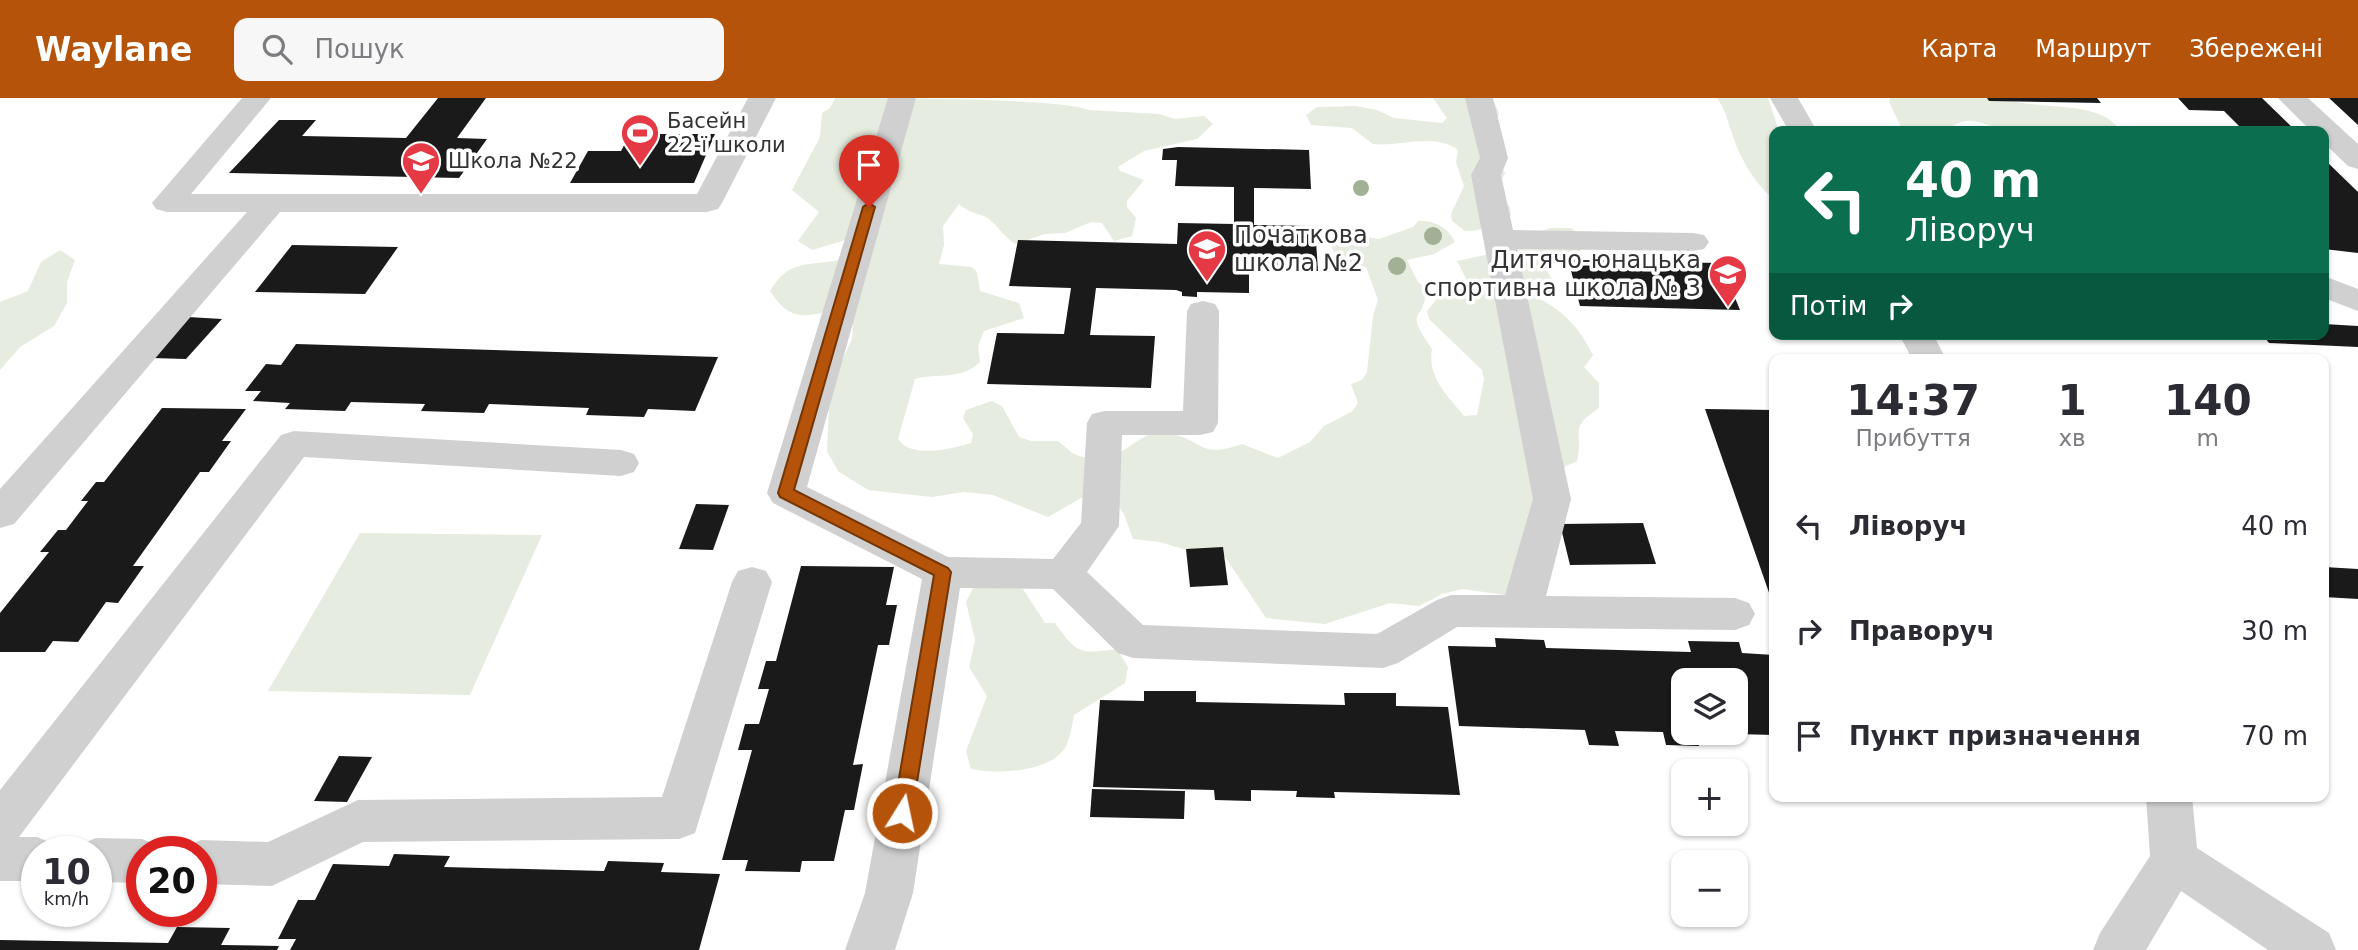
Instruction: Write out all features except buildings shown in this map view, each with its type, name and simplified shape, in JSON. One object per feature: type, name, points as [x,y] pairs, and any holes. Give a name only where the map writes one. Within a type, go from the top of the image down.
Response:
[{"type":"street","points":[[257,98],[167,203],[707,203],[762,98]]},
{"type":"street","points":[[902,98],[786,493],[943,572],[1063,574],[1133,641],[1383,651],[1451,611],[1735,614]]},
{"type":"street","points":[[1479,98],[1494,158],[1486,175],[1552,499],[1521,612]]},
{"type":"street","points":[[1784,98],[1800,126]]},
{"type":"street","points":[[2292,98],[2322,126]]},
{"type":"street","points":[[2329,133],[2358,160]]},
{"type":"street","points":[[0,514],[270,205]]},
{"type":"street","points":[[1499,239],[1693,242]]},
{"type":"street","points":[[2329,288],[2358,301]]},
{"type":"street","points":[[1063,574],[1100,526],[1105,423],[1200,423],[1203,311]]},
{"type":"street","points":[[0,825],[295,444],[621,463]]},
{"type":"street","points":[[870,950],[889,893],[943,572]]},
{"type":"street","points":[[217,862],[272,863],[358,821],[678,818],[752,582]]},
{"type":"street","points":[[2118,950],[2174,860],[2169,802]]},
{"type":"street","points":[[0,859],[21,859]]},
{"type":"street","points":[[2174,860],[2311,950]]},
{"type":"shaded area","points":[[835,98],[1044,103],[1088,110],[1159,114],[1175,119],[1204,116],[1213,124],[1197,139],[1144,151],[1118,167],[1120,171],[1144,180],[1127,201],[1127,207],[1136,218],[1132,236],[1114,241],[1102,223],[1091,222],[1065,233],[1045,234],[1015,244],[989,219],[959,204],[943,226],[944,245],[939,264],[972,267],[977,272],[980,291],[1019,303],[1024,318],[984,331],[978,346],[980,362],[973,368],[958,374],[915,379],[898,439],[912,449],[922,451],[971,443],[973,434],[963,418],[966,410],[991,401],[1002,406],[1019,437],[1031,441],[1057,441],[1074,454],[1091,458],[1116,455],[1144,437],[1165,433],[1208,449],[1216,450],[1242,444],[1278,458],[1310,442],[1324,426],[1353,411],[1358,403],[1351,384],[1362,380],[1367,372],[1373,316],[1378,300],[1366,267],[1336,258],[1328,237],[1338,233],[1379,239],[1413,227],[1418,221],[1440,225],[1449,232],[1455,242],[1434,254],[1407,260],[1418,282],[1426,288],[1425,300],[1417,316],[1418,326],[1432,349],[1433,369],[1440,386],[1464,416],[1477,415],[1484,379],[1482,370],[1429,319],[1427,311],[1442,292],[1468,282],[1457,261],[1490,254],[1550,228],[1571,228],[1587,239],[1588,245],[1568,259],[1546,259],[1543,264],[1555,284],[1554,290],[1540,299],[1571,322],[1593,355],[1584,367],[1599,383],[1599,408],[1580,426],[1577,461],[1566,466],[1534,499],[1505,595],[1463,589],[1442,594],[1419,606],[1390,603],[1325,624],[1266,618],[1225,557],[1212,550],[1196,553],[1160,542],[1133,539],[1124,514],[1107,489],[1083,497],[1048,517],[993,495],[964,492],[932,497],[868,490],[838,471],[827,451],[829,407],[838,369],[852,339],[853,316],[832,311],[812,315],[792,313],[781,305],[770,291],[784,274],[792,269],[840,260],[849,239],[812,250],[798,241],[819,212],[792,190],[820,137],[822,113],[830,108]]},
{"type":"shaded area","points":[[1433,98],[1492,98],[1499,113],[1490,149],[1505,173],[1497,189],[1510,208],[1511,215],[1500,222],[1483,229],[1465,231],[1452,221],[1451,214],[1464,186],[1456,162],[1458,150],[1449,145],[1428,141],[1373,144],[1352,128],[1311,125],[1306,115],[1317,107],[1356,106],[1377,110],[1394,118],[1442,123],[1447,118]]},
{"type":"shaded area","points":[[1717,98],[1768,98],[1777,126],[1769,126],[1769,195],[1743,160]]},
{"type":"shaded area","points":[[1890,98],[2004,98],[2083,110],[2098,114],[2116,126],[1991,126],[1969,121],[1953,126],[1901,126],[1889,102]]},
{"type":"shaded area","points":[[60,250],[75,260],[67,282],[67,303],[54,326],[20,347],[0,370],[0,302],[28,291],[41,262]]},
{"type":"shaded area","points":[[360,533],[542,535],[470,695],[268,691]]},
{"type":"shaded area","points":[[1021,586],[1045,623],[1055,623],[1080,650],[1117,649],[1128,667],[1125,683],[1074,715],[1065,748],[1047,763],[1022,770],[971,769],[966,751],[987,696],[969,667],[975,640],[966,602],[973,588]]},
{"type":"place","name":"Басейн 22-ї школи","points":[[640,167]]},
{"type":"place","name":"Школа №22","points":[[421,195]]},
{"type":"place","name":"Початкова школа №2","points":[[1207,283]]},
{"type":"place","name":"Дитячо-юнацька спортивна школа № 3","points":[[1728,308]]},
{"type":"route","points":[[869,207],[786,493],[943,572],[902,813]]}]
